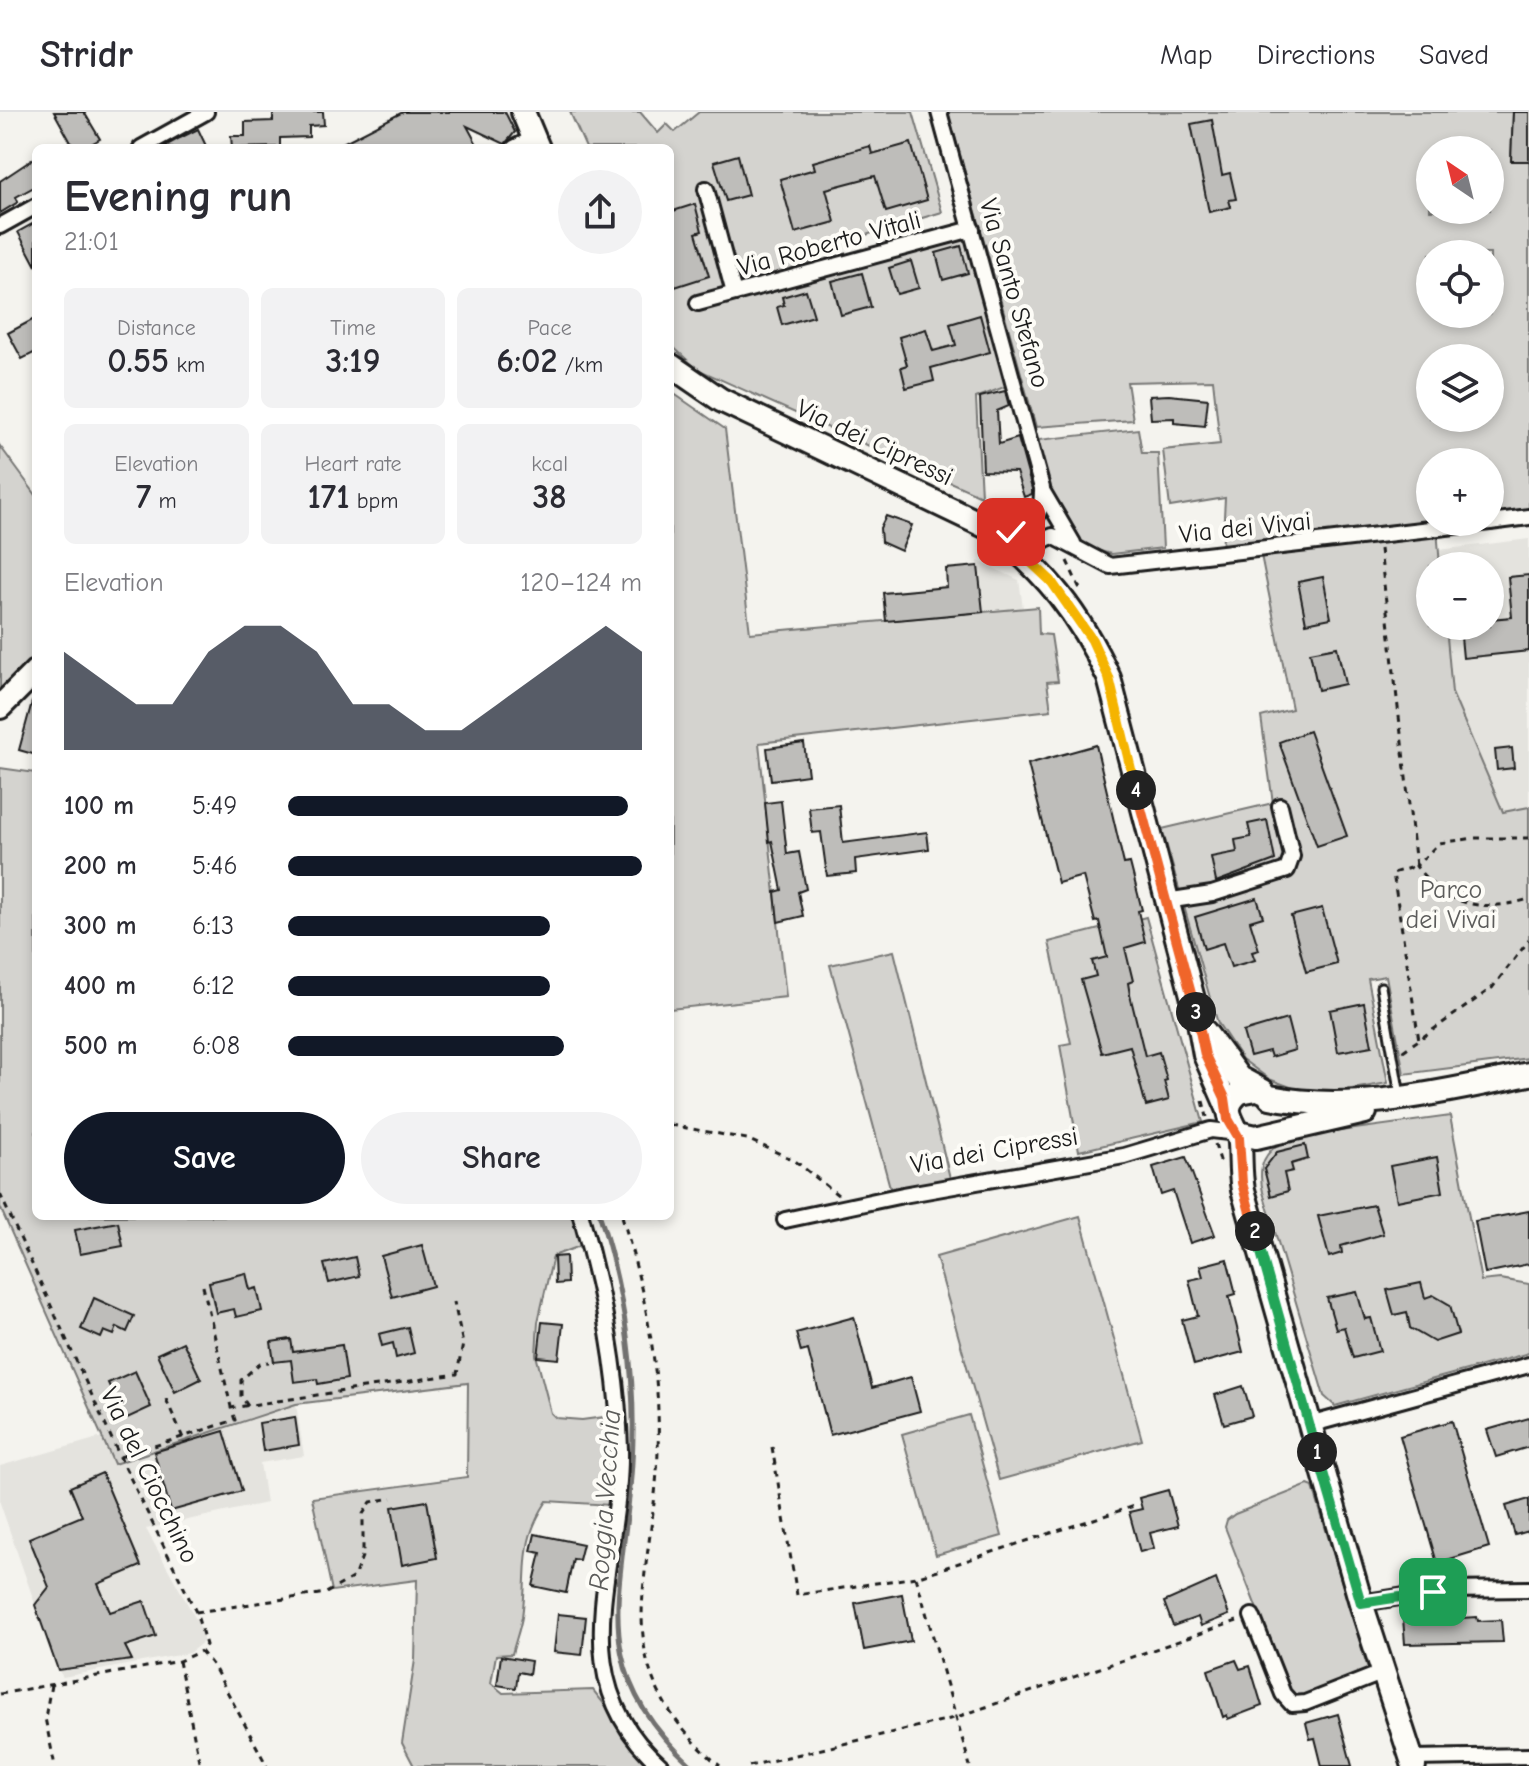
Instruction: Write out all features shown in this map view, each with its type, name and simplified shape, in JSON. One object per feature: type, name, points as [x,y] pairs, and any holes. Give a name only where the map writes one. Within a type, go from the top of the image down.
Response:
[{"type":"main road","name":"Via dei Cipressi","points":[[674,368],[721,400],[987,527],[1052,582],[1092,640],[1109,678],[1199,1022],[1202,1049],[1231,1119]]},
{"type":"main road","name":"Via dei Cipressi","points":[[674,376],[730,412],[954,521],[994,545],[1028,572],[1069,619],[1114,706]]},
{"type":"main road","points":[[0,707],[32,675]]},
{"type":"main road","name":"Via dei Cipressi","points":[[1199,1022],[1239,1078],[1263,1093]]},
{"type":"main road","points":[[1231,1119],[1248,1137],[1529,1074]]},
{"type":"main road","points":[[1413,1762],[1361,1603],[1309,1425],[1249,1209],[1231,1119],[1240,1092],[1263,1093],[1319,1104],[1462,1088]]},
{"type":"main road","points":[[1249,1209],[1250,1167],[1276,1114],[1263,1093]]},
{"type":"street","points":[[148,144],[206,112]]},
{"type":"street","name":"Via Santo Stefano","points":[[939,112],[1042,488],[1074,547]]},
{"type":"street","points":[[706,189],[734,293]]},
{"type":"street","points":[[0,226],[32,208]]},
{"type":"street","name":"Via Roberto Vitali","points":[[698,303],[972,229]]},
{"type":"street","points":[[987,527],[1011,532],[1028,528],[1040,514],[1042,488]]},
{"type":"street","name":"Via dei Vivai","points":[[1504,520],[1529,517]]},
{"type":"street","name":"Via dei Vivai","points":[[1074,547],[1110,566],[1416,531]]},
{"type":"street","points":[[1035,565],[1033,553],[1044,539],[1053,536],[1074,547]]},
{"type":"street","points":[[1166,901],[1212,894],[1287,870],[1292,856],[1280,806]]},
{"type":"street","name":"Via dei Cipressi","points":[[785,1220],[1124,1156],[1211,1130],[1231,1119]]},
{"type":"street","points":[[582,1220],[605,1304],[619,1417],[616,1509],[601,1605],[602,1657],[622,1718],[637,1741],[661,1766]]},
{"type":"street","points":[[1309,1425],[1529,1365]]},
{"type":"street","points":[[1361,1603],[1455,1589],[1529,1589]]},
{"type":"street","points":[[1252,1616],[1283,1694],[1292,1704],[1305,1703],[1384,1672]]},
{"type":"street","points":[[1413,1762],[1529,1756]]},
{"type":"lane","points":[[1381,987],[1401,1097]]},
{"type":"path","points":[[1379,536],[1416,866],[1431,886],[1460,904],[1507,906],[1529,899]]},
{"type":"path","points":[[1074,547],[1065,555],[1084,597]]},
{"type":"path","points":[[1419,1040],[1393,873],[1416,866],[1439,843],[1475,838],[1529,838]]},
{"type":"path","points":[[1394,1058],[1492,988],[1529,940]]},
{"type":"path","points":[[674,1126],[747,1139],[794,1160],[849,1206]]},
{"type":"path","name":"Via del Ciocchino","points":[[0,1194],[120,1457],[196,1612],[206,1645],[201,1651],[214,1667],[267,1766]]},
{"type":"path","points":[[623,1220],[645,1298],[654,1351],[658,1449],[646,1565],[642,1650],[651,1678],[681,1732],[720,1766]]},
{"type":"path","points":[[120,1457],[235,1420],[203,1286]]},
{"type":"path","points":[[231,1408],[457,1374],[463,1344],[454,1302]]},
{"type":"path","points":[[248,1406],[241,1396],[241,1380],[260,1363],[269,1362]]},
{"type":"path","points":[[166,1399],[183,1438]]},
{"type":"path","points":[[772,1447],[797,1595],[916,1577],[1134,1506]]},
{"type":"path","points":[[196,1612],[326,1593],[354,1577],[363,1554],[363,1514],[371,1502],[392,1498]]},
{"type":"path","points":[[916,1577],[970,1766]]},
{"type":"path","points":[[749,1766],[954,1718],[1252,1616]]},
{"type":"path","points":[[0,1694],[179,1661],[201,1651]]},
{"type":"path","points":[[179,1661],[200,1766]]},
{"type":"path","points":[[51,1685],[45,1718],[55,1766]]},
{"type":"shaded area","points":[[1529,539],[1529,807],[1503,813],[1452,693],[1447,640],[1504,640],[1504,552],[1439,550]]},
{"type":"shaded area","points":[[978,561],[1019,580],[1023,608],[983,612]]},
{"type":"shaded area","points":[[296,1404],[304,1456],[260,1463],[266,1503],[146,1529],[203,1632],[203,1642],[189,1653],[63,1677],[0,1503],[0,1466],[102,1437],[114,1464]]},
{"type":"green space","points":[[570,112],[640,112],[658,133],[667,124],[675,132],[699,112],[913,112],[942,212],[806,253],[812,277],[964,236],[1007,386],[976,398],[981,496],[697,369],[674,348],[674,144],[584,144]]},
{"type":"green space","name":"Parco dei Vivai","points":[[948,112],[1513,112],[1511,160],[1529,161],[1529,518],[1504,521],[1504,448],[1416,448],[1416,536],[1438,536],[1439,552],[1416,552],[1416,640],[1447,640],[1452,693],[1503,812],[1529,807],[1529,1058],[1404,1074],[1386,976],[1368,979],[1388,1083],[1340,1091],[1304,1092],[1269,1079],[1242,1059],[1218,1023],[1162,829],[1273,803],[1261,717],[1292,709],[1261,555],[1222,554],[1225,498],[1170,507],[1163,450],[1220,444],[1213,380],[1127,382],[1133,420],[1036,427]]},
{"type":"green space","points":[[674,394],[725,429],[750,633],[1038,607],[1039,634],[1051,635],[1058,681],[1047,682],[1051,710],[759,743],[786,997],[674,1009]]},
{"type":"green space","points":[[1138,429],[1142,453],[1158,453],[1163,548],[1111,554],[1082,546],[1052,502],[1038,440]]},
{"type":"green space","points":[[0,446],[32,490],[32,670],[0,701]]},
{"type":"green space","points":[[0,768],[32,772],[32,1220],[574,1220],[583,1245],[553,1256],[538,1322],[536,1355],[551,1413],[556,1418],[582,1420],[612,1416],[610,1505],[547,1501],[528,1544],[522,1617],[512,1654],[496,1655],[491,1683],[503,1693],[593,1690],[654,1766],[414,1766],[402,1743],[415,1660],[417,1580],[332,1591],[312,1498],[467,1477],[468,1383],[296,1404],[114,1464],[0,1207]]},
{"type":"green space","points":[[1146,917],[1203,1122],[1079,1151],[1060,1045],[1071,1043],[1049,942]]},
{"type":"green space","points":[[894,951],[950,1178],[891,1191],[830,965]]},
{"type":"green space","points":[[1450,1116],[1481,1281],[1500,1279],[1529,1284],[1529,1353],[1335,1406],[1324,1396],[1263,1192],[1261,1174],[1264,1160],[1274,1148],[1289,1138]]},
{"type":"green space","points":[[1080,1216],[1142,1440],[999,1480],[936,1257]]},
{"type":"green space","points":[[969,1415],[1002,1536],[936,1555],[902,1434]]},
{"type":"green space","points":[[1308,1485],[1313,1487],[1368,1669],[1367,1673],[1298,1698],[1290,1694],[1225,1527],[1227,1520],[1235,1514]]},
{"type":"building","points":[[54,112],[84,112],[100,139],[91,144],[72,144]]},
{"type":"building","points":[[273,112],[323,112],[324,125],[309,126],[309,137],[280,138],[280,144],[232,144],[231,136],[245,136],[245,122],[273,121]]},
{"type":"building","points":[[403,112],[505,112],[515,132],[505,144],[467,126],[477,144],[341,144]]},
{"type":"building","points":[[1513,112],[1529,112],[1529,161],[1511,161]]},
{"type":"building","points":[[1212,120],[1222,175],[1230,173],[1236,199],[1229,200],[1231,207],[1209,212],[1191,124]]},
{"type":"building","points":[[198,129],[205,144],[169,144]]},
{"type":"building","points":[[911,143],[927,200],[886,212],[875,176],[826,189],[835,222],[795,233],[780,179],[815,169],[813,162],[870,146],[872,154]]},
{"type":"building","points":[[738,155],[748,195],[726,201],[714,162]]},
{"type":"building","points":[[32,160],[32,188],[16,197],[18,202],[0,213],[0,181]]},
{"type":"building","points":[[695,204],[702,231],[696,233],[709,276],[675,287],[674,284],[674,211]]},
{"type":"building","points":[[32,224],[32,258],[18,232]]},
{"type":"building","points":[[961,246],[968,273],[943,280],[936,253]]},
{"type":"building","points":[[911,261],[919,288],[897,294],[889,268]]},
{"type":"building","points":[[862,273],[871,307],[841,315],[832,281]]},
{"type":"building","points":[[806,290],[814,316],[782,325],[777,307],[784,305],[782,297]]},
{"type":"building","points":[[980,315],[990,352],[931,368],[934,381],[906,388],[901,367],[907,365],[899,337],[926,329],[933,351],[956,345],[950,324]]},
{"type":"building","points":[[32,320],[32,354],[22,359],[8,333]]},
{"type":"building","points":[[1005,391],[1009,406],[997,411],[999,444],[1018,438],[1032,489],[1032,494],[1024,497],[1016,472],[983,471],[980,397]]},
{"type":"building","points":[[1149,396],[1208,399],[1205,426],[1174,423],[1174,418],[1151,419]]},
{"type":"building","points":[[886,516],[912,525],[901,551],[881,542],[880,528]]},
{"type":"building","points":[[978,566],[983,612],[886,621],[883,593],[947,587],[946,569]]},
{"type":"building","points":[[1529,575],[1529,651],[1463,658],[1461,640],[1504,640],[1504,618],[1512,617],[1508,577]]},
{"type":"building","points":[[1323,577],[1331,618],[1306,623],[1298,582]]},
{"type":"building","points":[[1337,647],[1345,684],[1318,690],[1310,652]]},
{"type":"building","points":[[32,702],[32,754],[19,750]]},
{"type":"building","points":[[1309,731],[1347,836],[1317,846],[1279,742]]},
{"type":"building","points":[[804,743],[808,775],[771,780],[767,748]]},
{"type":"building","points":[[1096,745],[1124,864],[1130,863],[1142,910],[1138,911],[1145,942],[1125,948],[1133,981],[1128,983],[1130,995],[1145,1056],[1159,1052],[1167,1080],[1164,1081],[1169,1100],[1146,1106],[1130,1046],[1102,1053],[1081,980],[1096,976],[1092,961],[1107,957],[1099,921],[1095,922],[1083,876],[1058,883],[1028,764]]},
{"type":"building","points":[[1512,748],[1514,768],[1497,770],[1495,750]]},
{"type":"building","points":[[781,801],[787,854],[799,852],[806,889],[798,892],[803,916],[778,922],[775,892],[782,890],[772,841],[769,842],[765,803]]},
{"type":"building","points":[[839,805],[843,843],[927,832],[929,849],[855,859],[856,873],[827,876],[821,832],[812,833],[809,808]]},
{"type":"building","points":[[1267,820],[1275,860],[1216,882],[1211,857],[1237,852],[1235,840],[1251,837],[1248,824]]},
{"type":"building","points":[[1257,898],[1263,917],[1250,921],[1259,950],[1252,952],[1255,960],[1231,967],[1223,943],[1204,949],[1195,917]]},
{"type":"building","points":[[1322,908],[1337,964],[1306,972],[1291,916]]},
{"type":"building","points":[[1364,1003],[1372,1046],[1338,1052],[1330,1010]]},
{"type":"building","points":[[1287,1019],[1295,1050],[1271,1057],[1269,1051],[1250,1056],[1243,1032]]},
{"type":"building","points":[[1305,1145],[1308,1159],[1291,1164],[1293,1171],[1284,1173],[1288,1191],[1271,1196],[1264,1169],[1277,1152]]},
{"type":"building","points":[[1186,1157],[1215,1235],[1190,1243],[1173,1191],[1161,1195],[1153,1167]]},
{"type":"building","points":[[1437,1157],[1443,1192],[1397,1201],[1390,1166]]},
{"type":"building","points":[[1374,1205],[1383,1234],[1341,1246],[1342,1253],[1329,1257],[1318,1216]]},
{"type":"building","points":[[1529,1211],[1529,1264],[1485,1273],[1475,1221]]},
{"type":"building","points":[[118,1222],[123,1246],[80,1254],[75,1230]]},
{"type":"building","points":[[422,1245],[433,1286],[392,1297],[381,1256]]},
{"type":"building","points":[[566,1256],[567,1283],[555,1284],[554,1257]]},
{"type":"building","points":[[355,1257],[359,1276],[329,1283],[324,1264]]},
{"type":"building","points":[[1227,1259],[1236,1294],[1229,1296],[1243,1352],[1194,1365],[1182,1320],[1198,1316],[1189,1280],[1203,1277],[1200,1266]]},
{"type":"building","points":[[246,1273],[250,1290],[257,1288],[262,1311],[236,1317],[234,1309],[216,1313],[209,1282]]},
{"type":"building","points":[[1421,1283],[1425,1298],[1433,1295],[1450,1305],[1458,1334],[1434,1342],[1410,1328],[1407,1312],[1394,1315],[1387,1290]]},
{"type":"building","points":[[1357,1292],[1365,1319],[1371,1318],[1380,1351],[1353,1358],[1344,1327],[1336,1329],[1327,1298]]},
{"type":"building","points":[[94,1298],[134,1316],[127,1332],[117,1327],[114,1335],[104,1331],[101,1338],[81,1329]]},
{"type":"building","points":[[854,1317],[872,1388],[911,1377],[920,1411],[830,1435],[808,1350],[801,1352],[796,1333]]},
{"type":"building","points":[[542,1322],[563,1324],[559,1359],[538,1357]]},
{"type":"building","points":[[408,1327],[414,1353],[396,1358],[393,1343],[382,1346],[379,1334]]},
{"type":"building","points":[[291,1339],[293,1352],[342,1345],[347,1379],[318,1384],[317,1379],[294,1382],[291,1360],[274,1362],[271,1342]]},
{"type":"building","points":[[183,1342],[201,1379],[175,1392],[157,1354]]},
{"type":"building","points":[[135,1371],[151,1407],[125,1419],[108,1383]]},
{"type":"building","points":[[1243,1386],[1252,1416],[1224,1424],[1215,1395]]},
{"type":"building","points":[[295,1417],[299,1445],[263,1451],[259,1423]]},
{"type":"building","points":[[1529,1418],[1529,1447],[1496,1457],[1487,1430]]},
{"type":"building","points":[[1452,1421],[1489,1547],[1437,1563],[1400,1436]]},
{"type":"building","points":[[224,1431],[242,1491],[171,1511],[154,1452]]},
{"type":"building","points":[[102,1473],[141,1566],[98,1584],[110,1612],[144,1601],[156,1636],[125,1646],[132,1660],[58,1670],[35,1605],[49,1587],[29,1538],[82,1516],[70,1487]]},
{"type":"building","points":[[1168,1490],[1178,1526],[1150,1533],[1154,1548],[1140,1552],[1129,1512],[1142,1509],[1139,1498]]},
{"type":"building","points":[[1529,1499],[1529,1531],[1515,1535],[1506,1506]]},
{"type":"building","points":[[427,1501],[437,1558],[402,1565],[392,1507]]},
{"type":"building","points":[[535,1534],[583,1544],[579,1560],[573,1559],[566,1593],[533,1586],[541,1553],[531,1551]]},
{"type":"building","points":[[1216,1579],[1229,1615],[1201,1626],[1198,1617],[1173,1626],[1164,1602]]},
{"type":"building","points":[[902,1594],[911,1641],[864,1650],[855,1603]]},
{"type":"building","points":[[558,1614],[586,1617],[582,1655],[554,1652]]},
{"type":"building","points":[[1432,1615],[1433,1620],[1477,1617],[1478,1621],[1501,1620],[1503,1642],[1405,1644],[1403,1618]]},
{"type":"building","points":[[501,1656],[531,1661],[529,1674],[518,1672],[516,1688],[497,1685]]},
{"type":"building","points":[[1236,1660],[1240,1669],[1250,1666],[1262,1706],[1228,1719],[1227,1715],[1223,1717],[1208,1670]]},
{"type":"building","points":[[1338,1714],[1352,1766],[1322,1766],[1315,1738],[1310,1739],[1306,1723]]},
{"type":"waterway","name":"Roggia Vecchia","points":[[601,1220],[622,1307],[633,1401],[632,1462],[619,1587],[618,1624],[623,1659],[635,1694],[658,1729],[692,1766]]},
{"type":"route","points":[[1011,532],[987,527],[1016,548],[1052,582],[1092,640],[1109,678],[1199,1022],[1202,1049],[1225,1098],[1228,1119],[1238,1133],[1243,1190],[1361,1603],[1433,1592]]}]
